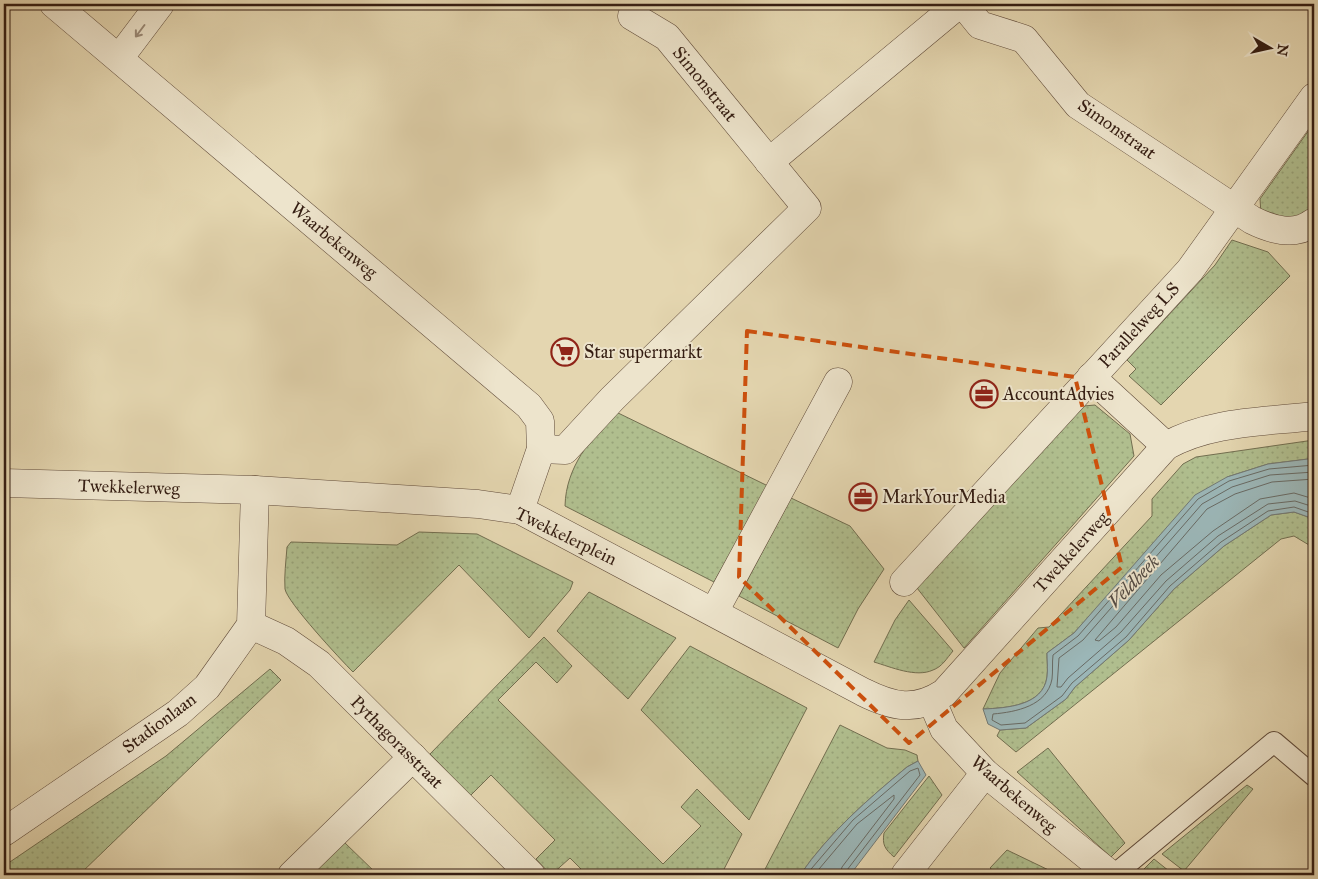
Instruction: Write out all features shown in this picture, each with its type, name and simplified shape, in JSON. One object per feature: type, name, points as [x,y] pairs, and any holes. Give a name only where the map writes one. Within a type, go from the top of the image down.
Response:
[{"type":"street","name":"Waarbekenweg","points":[[54,4],[529,406],[540,421],[542,449],[520,510]]},
{"type":"street","points":[[120,58],[160,4]]},
{"type":"street","points":[[769,162],[959,4]]},
{"type":"street","name":"Simonstraat","points":[[963,4],[980,25],[1024,39],[1078,104],[1236,209],[1267,228],[1286,231],[1306,229],[1314,222]]},
{"type":"street","name":"Simonstraat","points":[[542,449],[565,450],[612,399],[807,208],[667,37],[632,16]]},
{"type":"street","name":"Parallelweg LS","points":[[904,582],[1190,270],[1236,209],[1314,97]]},
{"type":"street","points":[[1091,377],[1166,446]]},
{"type":"street","points":[[714,612],[838,382]]},
{"type":"street","name":"Twekkelerweg","points":[[847,683],[891,704],[908,706],[932,701],[944,693],[1166,446],[1185,435],[1206,430],[1314,416]]},
{"type":"street","name":"Twekkelerweg","points":[[4,483],[255,490]]},
{"type":"street","points":[[251,625],[255,490]]},
{"type":"street","name":"Twekkelerplein","points":[[255,490],[478,504],[520,510],[847,683]]},
{"type":"street","name":"Pythagorasstraat","points":[[251,625],[286,641],[319,664],[531,875]]},
{"type":"street","name":"Stadionlaan","points":[[6,827],[178,713],[207,687],[251,625]]},
{"type":"street","name":"Waarbekenweg","points":[[932,701],[944,729],[985,773],[1112,875]]},
{"type":"street","points":[[292,875],[412,757]]},
{"type":"street","points":[[916,871],[985,773]]},
{"type":"lane","points":[[1112,875],[1274,742],[1314,776]]},
{"type":"highlighted area","points":[[747,331],[1075,377],[1122,567],[909,743],[739,577]]},
{"type":"green space","points":[[1314,123],[1314,206],[1300,216],[1289,219],[1261,214],[1260,199]]},
{"type":"green space","points":[[1232,240],[1268,252],[1290,276],[1161,405],[1129,376],[1136,369],[1127,360],[1215,265]]},
{"type":"green space","points":[[1095,405],[1130,434],[1134,456],[964,648],[917,588],[926,575],[1084,406]]},
{"type":"green space","points":[[614,411],[768,486],[714,582],[565,506],[570,478],[581,454]]},
{"type":"green space","points":[[1314,440],[1314,461],[1308,459],[1268,464],[1227,477],[1142,558],[1074,633],[1047,653],[1047,677],[1044,687],[1039,694],[1022,704],[983,709],[1000,673],[1038,628],[1049,627],[1152,516],[1152,499],[1183,464],[1196,457]]},
{"type":"green space","points":[[791,498],[850,526],[884,569],[858,609],[838,648],[739,596]]},
{"type":"green space","points":[[1294,512],[1314,519],[1314,548],[1294,536],[1281,539],[1016,752],[997,736],[1000,730],[1026,728],[1066,699],[1075,687],[1129,640],[1174,589],[1224,546],[1271,515]]},
{"type":"green space","points":[[419,532],[477,534],[573,582],[570,590],[529,638],[459,565],[353,672],[315,631],[288,596],[285,589],[287,547],[291,542],[397,545]]},
{"type":"green space","points":[[589,592],[676,638],[628,699],[557,631]]},
{"type":"green space","points":[[909,600],[953,651],[939,667],[933,670],[919,673],[903,671],[874,662],[895,620]]},
{"type":"green space","points":[[544,637],[572,666],[557,683],[536,662],[498,700],[663,864],[701,826],[681,807],[697,789],[742,834],[721,875],[587,875],[570,858],[551,875],[536,859],[555,840],[491,775],[470,796],[430,754]]},
{"type":"green space","points":[[690,646],[807,708],[749,820],[641,710]]},
{"type":"green space","points":[[270,669],[281,680],[79,875],[4,875],[4,866],[166,756]]},
{"type":"green space","points":[[840,725],[887,748],[905,750],[917,755],[918,761],[907,767],[850,817],[823,845],[800,875],[762,875]]},
{"type":"green space","points":[[1048,748],[1125,843],[1111,857],[1017,772]]},
{"type":"green space","points":[[929,776],[942,795],[894,857],[885,846],[883,841],[884,833]]},
{"type":"green space","points":[[1247,785],[1253,789],[1184,871],[1162,854]]},
{"type":"green space","points":[[344,842],[378,875],[309,875]]},
{"type":"green space","points":[[1007,850],[1059,875],[999,875],[990,868]]},
{"type":"green space","points":[[1154,859],[1174,875],[1138,875]]},
{"type":"water","name":"Veldbeek","points":[[1308,459],[1314,461],[1314,519],[1294,512],[1271,515],[1224,546],[1174,589],[1129,640],[1075,687],[1066,699],[1026,728],[1000,730],[988,724],[983,709],[1022,704],[1039,694],[1044,687],[1047,677],[1047,653],[1074,633],[1195,495],[1227,477],[1268,464]]},
{"type":"water","points":[[918,761],[926,775],[850,875],[800,875],[823,845],[850,817],[907,767]]},
{"type":"place","name":"Star supermarkt","points":[[565,352]]},
{"type":"place","name":"AccountAdvies","points":[[984,394]]},
{"type":"place","name":"MarkYourMedia","points":[[863,497]]}]
